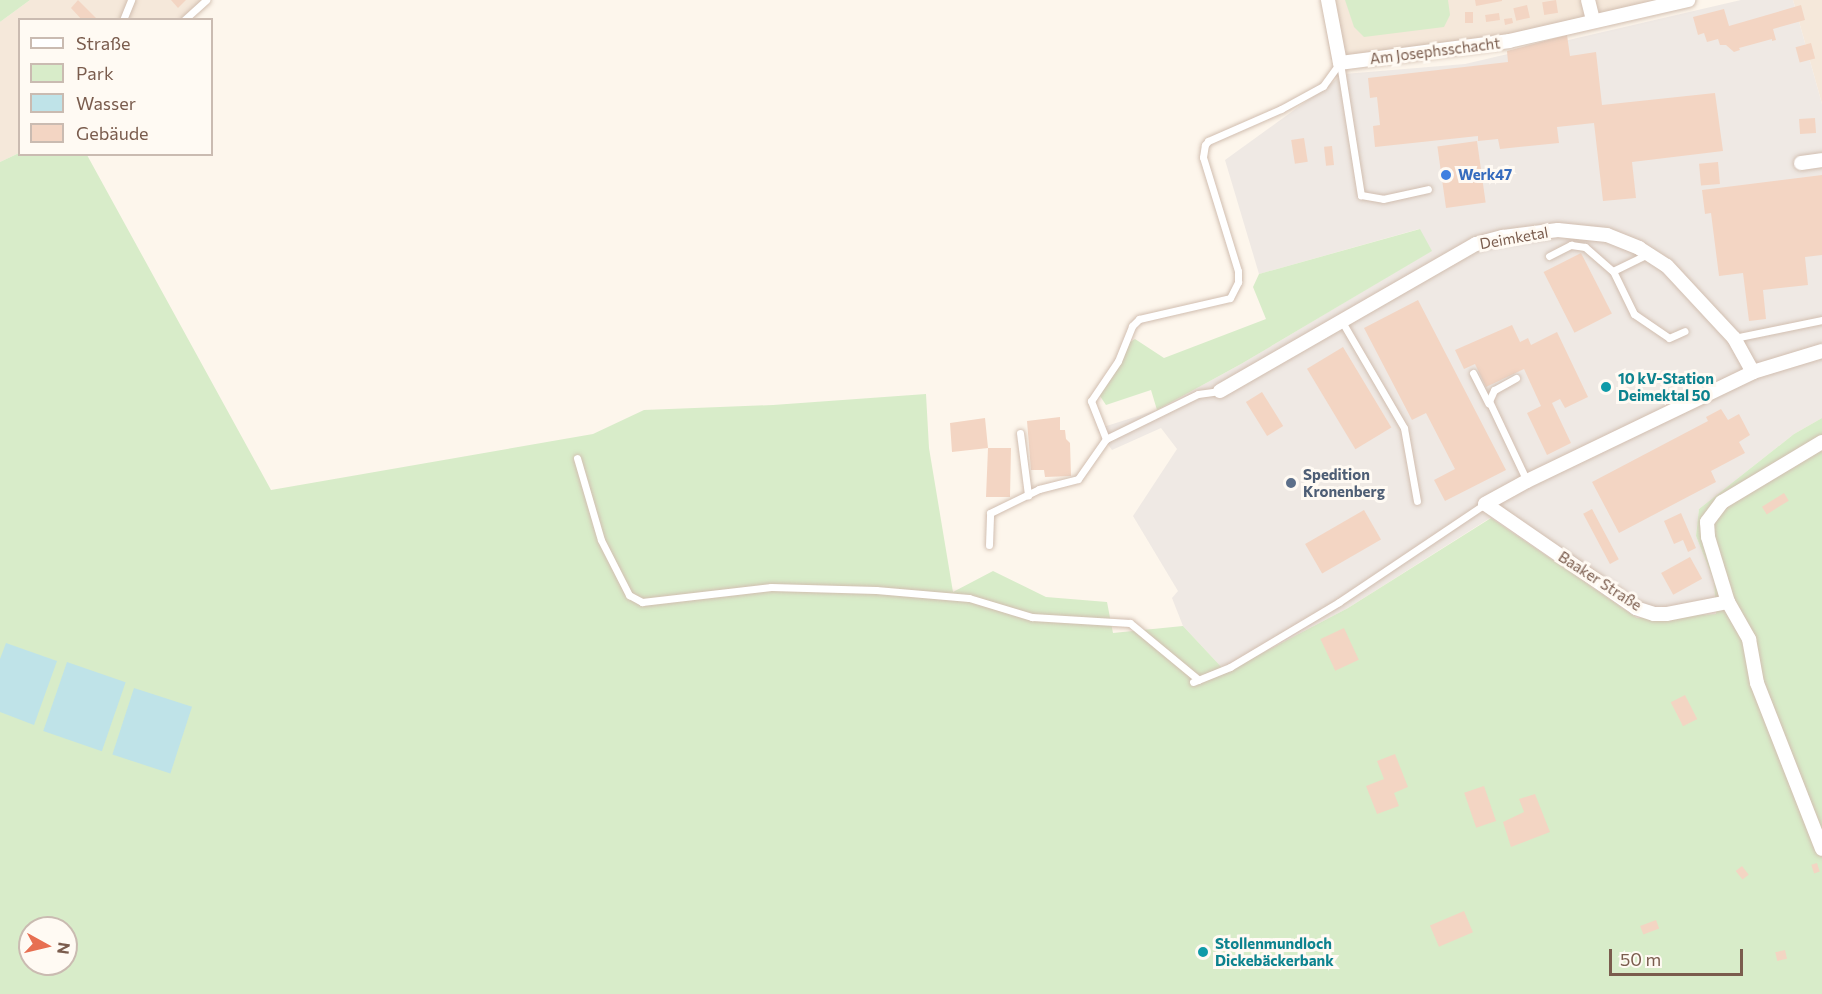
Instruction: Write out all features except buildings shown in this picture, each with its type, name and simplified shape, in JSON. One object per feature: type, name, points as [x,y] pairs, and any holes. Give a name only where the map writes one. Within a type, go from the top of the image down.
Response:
[{"type":"street","points":[[1328,0],[1340,63]]},
{"type":"street","points":[[1588,0],[1593,20]]},
{"type":"street","name":"Am Josephsschacht","points":[[1340,63],[1509,41],[1688,0]]},
{"type":"street","points":[[1801,163],[1822,160]]},
{"type":"street","name":"Deimketal","points":[[1220,391],[1476,244],[1503,237],[1558,230],[1607,235],[1648,254],[1667,266],[1734,338],[1753,372]]},
{"type":"street","points":[[1485,504],[1527,481],[1753,372],[1822,351]]},
{"type":"street","points":[[1822,442],[1722,502],[1707,522],[1708,537],[1728,602],[1749,639],[1757,683],[1822,849]]},
{"type":"street","name":"Baaker Straße","points":[[1485,504],[1636,608],[1654,614],[1666,614],[1728,602]]},
{"type":"lane","points":[[124,18],[131,0]]},
{"type":"lane","points":[[186,18],[206,0]]},
{"type":"lane","points":[[1340,63],[1361,195],[1383,199],[1428,189]]},
{"type":"lane","points":[[1106,439],[1091,401],[1118,361],[1132,326],[1139,319],[1230,298],[1238,282],[1238,271],[1203,158],[1205,145],[1323,86],[1340,63]]},
{"type":"lane","points":[[1549,256],[1571,244],[1585,247],[1613,271],[1634,314],[1669,338],[1685,331]]},
{"type":"lane","points":[[1613,271],[1648,254]]},
{"type":"lane","points":[[1734,338],[1822,320]]},
{"type":"lane","points":[[1341,321],[1404,428],[1417,501]]},
{"type":"lane","points":[[1473,373],[1527,481]]},
{"type":"lane","points":[[1490,407],[1489,401],[1494,390],[1516,378]]},
{"type":"lane","points":[[989,545],[990,513],[1028,495],[1078,479],[1106,439],[1198,394],[1220,391]]},
{"type":"lane","points":[[1020,432],[1028,495]]},
{"type":"lane","points":[[577,458],[601,540],[629,595],[642,602],[771,587],[876,590],[961,597],[1032,616],[1130,623],[1196,681],[1230,667],[1339,602],[1485,504]]},
{"type":"shaded area","points":[[30,0],[212,0],[192,18],[18,18],[18,153],[0,162],[0,22]]},
{"type":"shaded area","points":[[1321,0],[1673,0],[1495,41],[1331,60]]},
{"type":"shaded area","points":[[1741,0],[1793,0],[1822,104],[1822,418],[1794,434],[1699,509],[1696,536],[1714,581],[1716,614],[1637,618],[1490,518],[1348,608],[1226,672],[1183,626],[1172,598],[1178,591],[1133,516],[1177,449],[1161,428],[1112,450],[1097,429],[1157,410],[1241,364],[1431,251],[1419,229],[1259,274],[1225,160],[1344,74],[1465,64]]},
{"type":"shaded area","points":[[1793,0],[1822,0],[1822,104]]},
{"type":"green space","points":[[0,0],[30,0],[0,22]]},
{"type":"green space","points":[[1345,0],[1448,0],[1450,15],[1444,27],[1364,37],[1354,27]]},
{"type":"green space","points":[[18,153],[18,156],[88,156],[271,490],[593,434],[644,410],[773,405],[926,394],[929,448],[953,592],[993,571],[1046,597],[1107,602],[1113,633],[1183,626],[1226,672],[1348,608],[1491,518],[1637,618],[1716,614],[1714,581],[1696,536],[1699,509],[1794,434],[1822,418],[1822,994],[0,994],[0,162]]},
{"type":"green space","points":[[1420,229],[1432,251],[1241,364],[1157,410],[1151,390],[1106,405],[1098,393],[1121,362],[1130,342],[1135,339],[1164,358],[1266,319],[1253,287],[1259,274]]},
{"type":"water","points":[[6,643],[57,661],[34,725],[0,712],[0,659]]},
{"type":"water","points":[[67,662],[126,682],[102,751],[43,731]]},
{"type":"water","points":[[134,688],[192,707],[170,773],[112,755]]},
{"type":"place","name":"Werk47","points":[[1446,175]]},
{"type":"place","name":"10 kV-Station Deimektal 50","points":[[1606,387]]},
{"type":"place","name":"Spedition Kronenberg","points":[[1291,483]]},
{"type":"place","name":"Stollenmundloch Dickebäckerbank","points":[[1203,952]]}]
